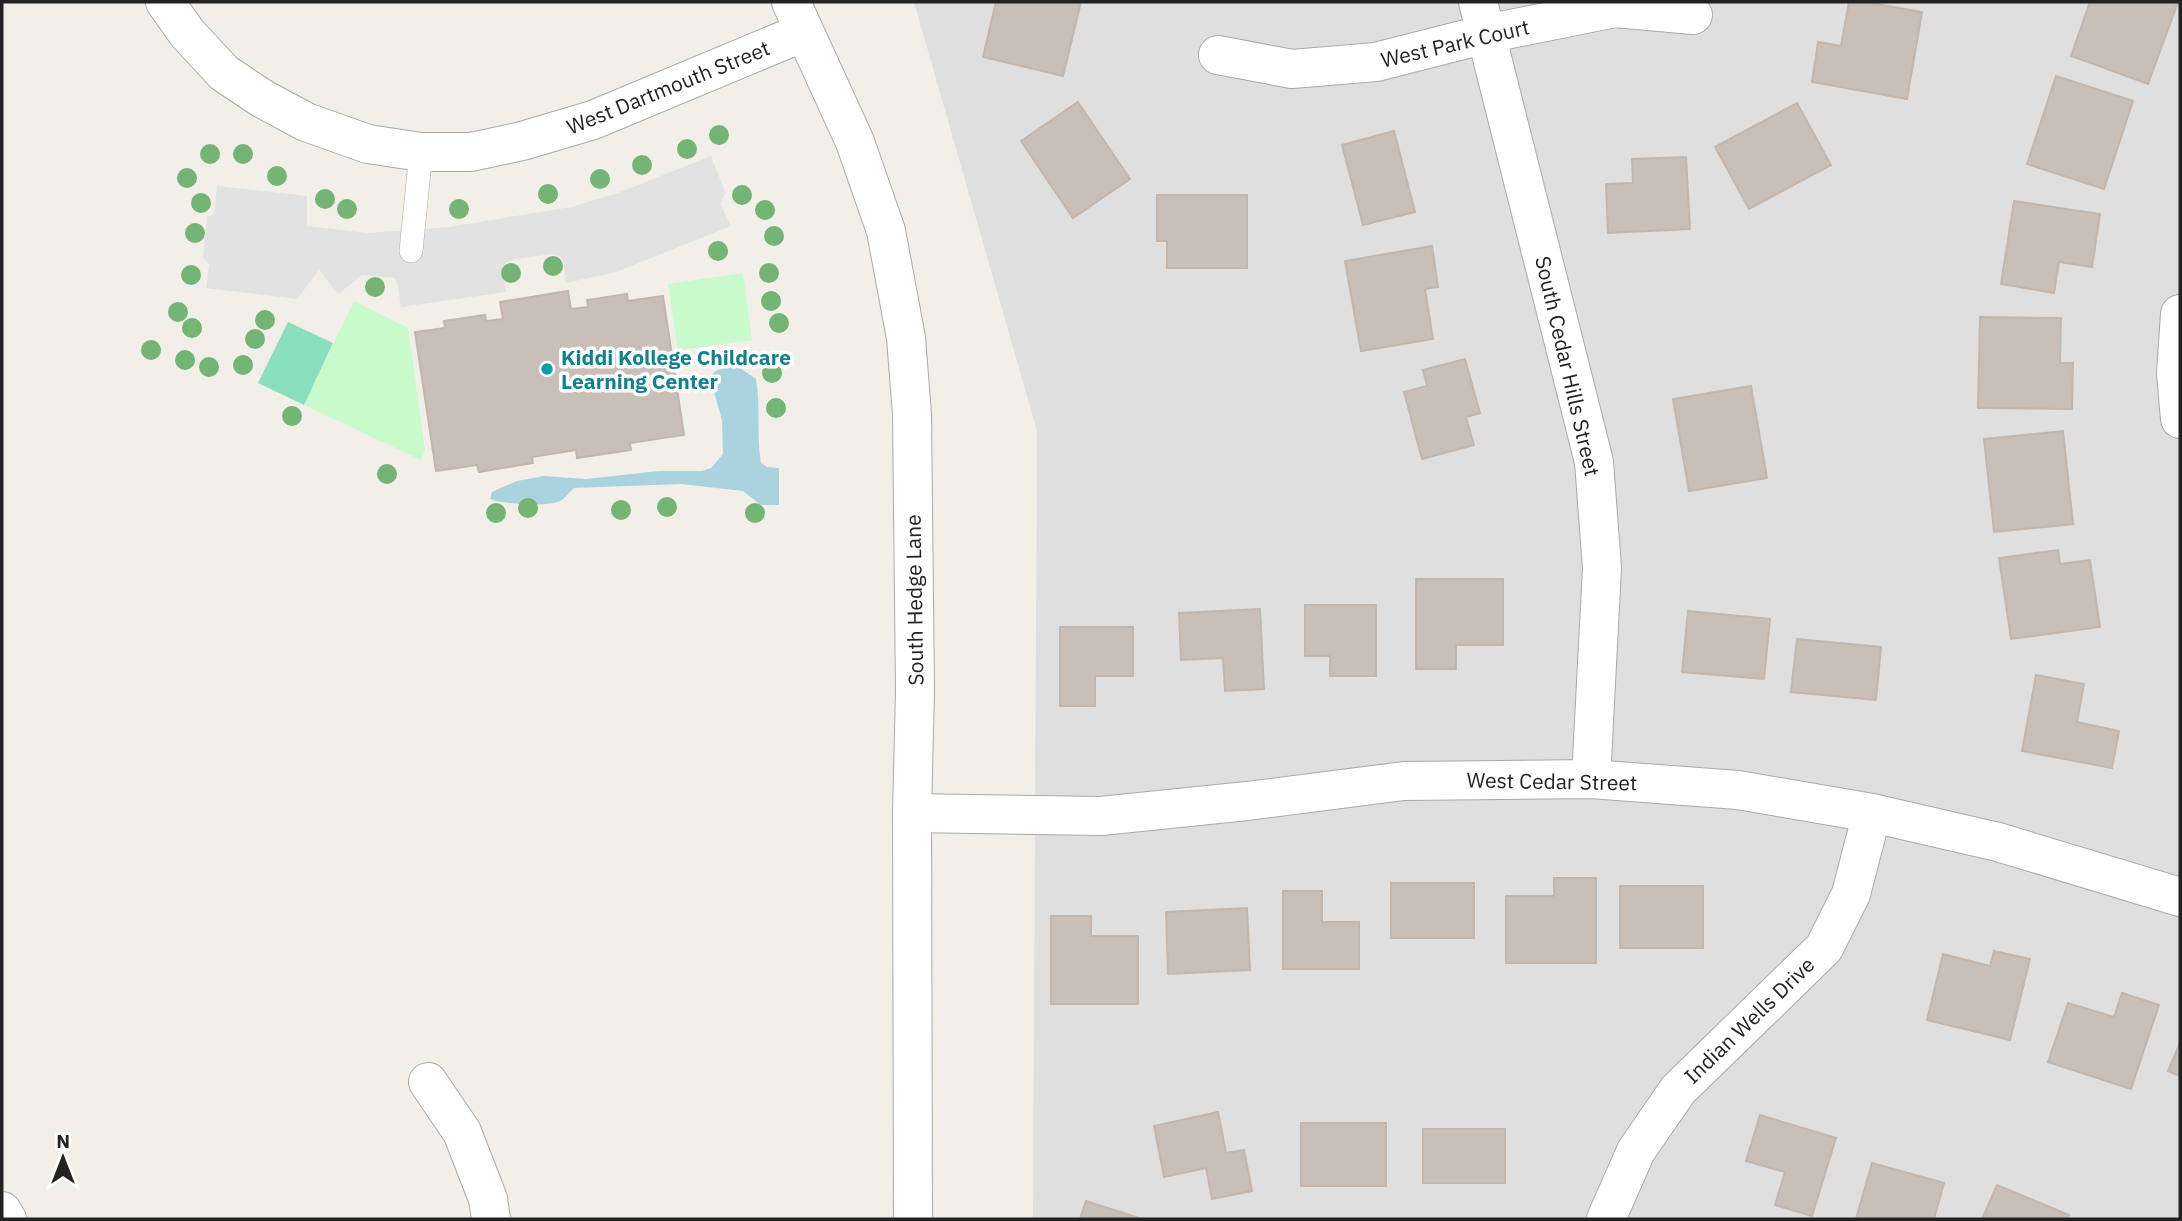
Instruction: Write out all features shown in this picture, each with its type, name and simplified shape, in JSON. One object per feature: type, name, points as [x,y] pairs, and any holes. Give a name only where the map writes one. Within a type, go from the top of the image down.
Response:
[{"type":"street","name":"West Dartmouth Street","points":[[165,2],[187,33],[224,74],[263,99],[306,122],[368,144],[421,152],[471,152],[522,141],[593,120],[798,17]]},
{"type":"street","name":"West Park Court","points":[[1218,55],[1292,69],[1376,62],[1482,18],[1615,8],[1693,15]]},
{"type":"street","name":"South Hedge Lane","points":[[798,17],[855,142],[886,231],[906,338],[912,414],[915,691],[912,813],[913,1219]]},
{"type":"street","name":"South Cedar Hills Street","points":[[1482,18],[1594,461],[1602,568],[1591,779]]},
{"type":"street","points":[[2180,314],[2180,419]]},
{"type":"street","name":"West Cedar Street","points":[[912,813],[1101,816],[1404,781],[1591,779],[1738,790],[1872,813],[1998,842],[2180,897]]},
{"type":"street","name":"Indian Wells Drive","points":[[1606,1219],[1636,1151],[1678,1090],[1824,948],[1851,894],[1872,813]]},
{"type":"street","points":[[428,1082],[461,1132],[488,1199],[491,1219]]},
{"type":"street","points":[[2,1211],[7,1219]]},
{"type":"lane","points":[[411,251],[421,152]]},
{"type":"shaded area","points":[[914,2],[2180,2],[2180,1219],[1033,1219],[1037,431]]},
{"type":"shaded area","points":[[711,156],[726,194],[721,205],[731,226],[616,272],[566,283],[563,261],[559,255],[511,260],[504,264],[503,269],[506,292],[401,307],[397,281],[394,278],[362,275],[338,294],[319,270],[297,299],[206,288],[209,264],[203,258],[207,216],[214,214],[217,186],[307,196],[307,226],[368,233],[449,227],[571,207],[618,193]]},
{"type":"green space","points":[[743,273],[752,340],[678,350],[668,284]]},
{"type":"green space","points":[[354,301],[408,328],[425,450],[421,460],[304,405]]},
{"type":"green space","points":[[288,322],[333,343],[304,405],[258,383]]},
{"type":"water","points":[[740,368],[756,379],[761,463],[767,467],[779,468],[779,505],[761,505],[743,491],[681,484],[574,488],[562,500],[537,505],[490,499],[492,492],[517,481],[544,476],[586,479],[659,471],[702,471],[711,468],[723,454],[722,420],[710,378],[715,371]]},
{"type":"building","points":[[996,2],[1081,2],[1063,76],[983,57]]},
{"type":"building","points":[[1849,2],[1866,2],[1922,12],[1907,99],[1812,82],[1818,42],[1841,46]]},
{"type":"building","points":[[2090,2],[2178,2],[2148,84],[2071,56]]},
{"type":"building","points":[[2056,76],[2133,101],[2104,189],[2027,164]]},
{"type":"building","points":[[1078,102],[1130,179],[1073,218],[1021,141]]},
{"type":"building","points":[[1797,103],[1831,165],[1749,209],[1715,147]]},
{"type":"building","points":[[1394,131],[1415,212],[1363,225],[1342,145]]},
{"type":"building","points":[[1686,157],[1690,229],[1608,233],[1606,184],[1633,183],[1632,159]]},
{"type":"building","points":[[1157,195],[1247,195],[1247,268],[1167,268],[1167,241],[1157,241]]},
{"type":"building","points":[[2014,201],[2100,214],[2092,267],[2059,262],[2054,293],[2001,284]]},
{"type":"building","points":[[1432,246],[1438,287],[1425,289],[1433,339],[1361,351],[1345,261]]},
{"type":"building","name":"Kiddi Kollege Childcare Learning Center","points":[[568,291],[571,309],[588,307],[587,300],[627,294],[628,301],[663,296],[684,435],[630,443],[631,450],[577,458],[576,450],[532,457],[533,463],[479,472],[477,465],[436,471],[415,332],[445,328],[444,321],[485,315],[486,321],[503,319],[500,302]]},
{"type":"building","points":[[1980,317],[2061,318],[2060,363],[2073,363],[2072,409],[1978,408]]},
{"type":"building","points":[[1465,359],[1480,413],[1466,417],[1474,445],[1422,459],[1404,392],[1427,386],[1423,370]]},
{"type":"building","points":[[1751,386],[1767,478],[1689,491],[1673,399]]},
{"type":"building","points":[[2063,431],[2073,524],[1994,532],[1984,439]]},
{"type":"building","points":[[2058,550],[2060,564],[2090,560],[2100,627],[2011,639],[1999,558]]},
{"type":"building","points":[[1416,579],[1503,579],[1503,645],[1456,645],[1456,669],[1416,669]]},
{"type":"building","points":[[1305,605],[1376,605],[1376,676],[1330,676],[1330,656],[1305,656]]},
{"type":"building","points":[[1260,609],[1264,689],[1225,691],[1223,658],[1181,660],[1179,613]]},
{"type":"building","points":[[1688,611],[1770,619],[1764,679],[1682,672]]},
{"type":"building","points":[[1060,627],[1133,627],[1133,676],[1095,676],[1095,706],[1060,706]]},
{"type":"building","points":[[1797,639],[1881,647],[1876,700],[1791,692]]},
{"type":"building","points":[[2036,675],[2084,684],[2077,722],[2119,731],[2112,768],[2022,751]]},
{"type":"building","points":[[1554,878],[1596,878],[1596,963],[1506,963],[1506,896],[1554,896]]},
{"type":"building","points":[[1391,883],[1474,883],[1474,938],[1391,938]]},
{"type":"building","points":[[1620,886],[1703,886],[1703,948],[1620,948]]},
{"type":"building","points":[[1283,891],[1322,891],[1322,922],[1359,922],[1359,969],[1283,969]]},
{"type":"building","points":[[1247,908],[1250,970],[1168,974],[1166,912]]},
{"type":"building","points":[[1051,916],[1091,916],[1091,936],[1138,936],[1138,1004],[1051,1004]]},
{"type":"building","points":[[1994,951],[2030,959],[2010,1040],[1927,1020],[1943,954],[1990,966]]},
{"type":"building","points":[[2122,993],[2159,1005],[2131,1089],[2048,1062],[2068,1003],[2114,1017]]},
{"type":"building","points":[[2180,1043],[2180,1076],[2168,1071]]},
{"type":"building","points":[[1218,1112],[1226,1153],[1244,1150],[1252,1191],[1212,1199],[1206,1168],[1164,1177],[1154,1126]]},
{"type":"building","points":[[1760,1115],[1836,1138],[1812,1216],[1775,1205],[1785,1172],[1746,1161]]},
{"type":"building","points":[[1301,1123],[1386,1123],[1386,1186],[1301,1186]]},
{"type":"building","points":[[1423,1129],[1505,1129],[1505,1183],[1423,1183]]},
{"type":"building","points":[[1872,1163],[1944,1183],[1934,1219],[1856,1219]]},
{"type":"building","points":[[1997,1185],[2069,1215],[2067,1219],[1982,1219]]},
{"type":"building","points":[[1086,1201],[1142,1219],[1080,1219]]},
{"type":"place","name":"Kiddi Kollege Childcare Learning Center","points":[[547,369]]}]
